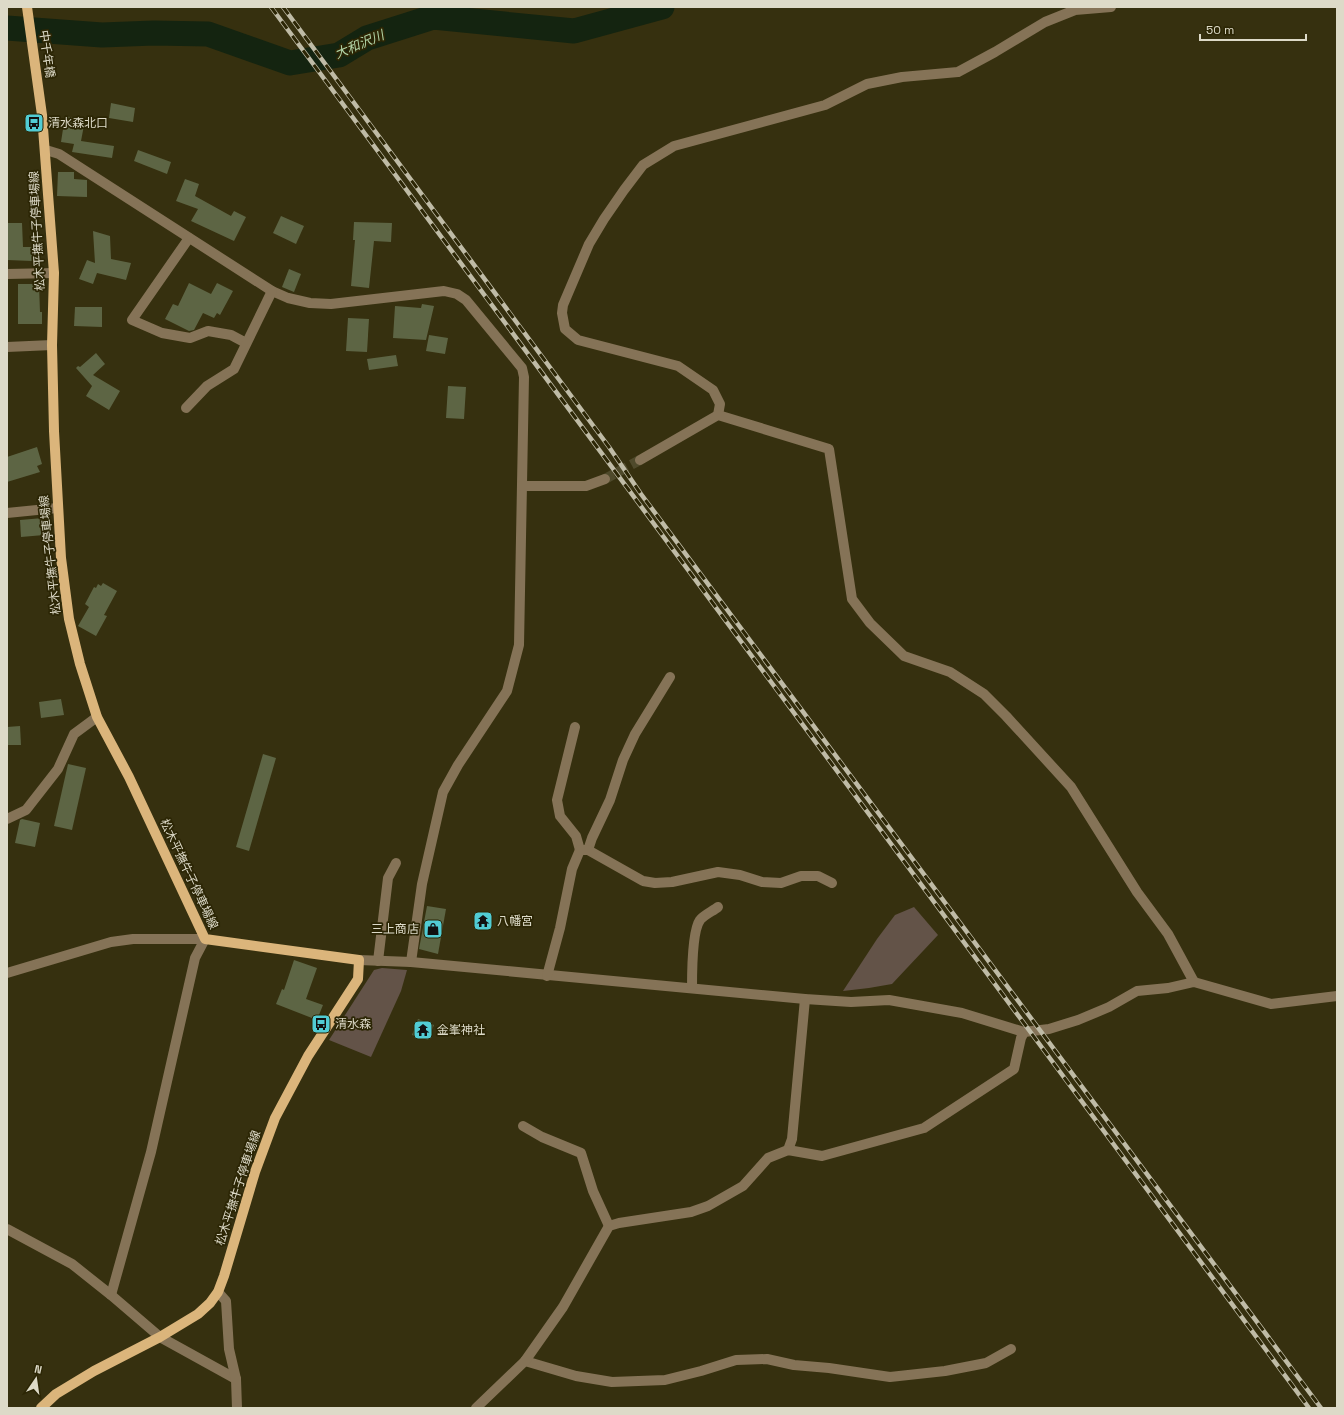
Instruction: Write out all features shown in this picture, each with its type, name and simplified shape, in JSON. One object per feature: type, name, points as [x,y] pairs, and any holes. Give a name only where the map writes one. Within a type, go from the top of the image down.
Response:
[{"type":"main road","name":"中千年橋","points":[[27,7],[41,104]]},
{"type":"main road","name":"松木平撫牛子停車場線","points":[[41,104],[46,150],[54,273],[52,345],[54,431],[60,558],[69,619],[80,664],[98,717],[129,777],[205,939],[359,960],[358,979],[308,1056],[275,1118],[255,1172],[231,1254],[218,1292],[210,1303],[198,1314],[160,1337],[94,1371],[56,1394],[41,1408]]},
{"type":"street","points":[[718,415],[720,404],[713,390],[678,366],[578,340],[565,329],[562,313],[563,305],[589,244],[604,219],[643,165],[674,146],[825,106],[866,84],[902,77],[958,72],[996,52],[1045,22],[1075,10],[1111,7]]},
{"type":"street","points":[[46,150],[59,154],[272,291],[288,298],[310,303],[331,304],[444,292],[457,294],[466,300],[522,368],[524,377],[519,645],[507,691],[458,765],[443,792],[422,884],[411,962]]},
{"type":"street","points":[[189,238],[132,320],[162,333],[190,338],[208,330],[230,335],[246,343]]},
{"type":"street","points":[[7,274],[54,273]]},
{"type":"street","points":[[186,408],[207,386],[234,368],[272,291]]},
{"type":"street","points":[[7,346],[52,345]]},
{"type":"street","points":[[640,460],[718,415],[829,449],[852,599],[870,622],[904,656],[950,672],[984,694],[1071,787],[1137,892],[1168,934],[1194,982]]},
{"type":"street","points":[[522,486],[586,486],[605,479]]},
{"type":"street","points":[[7,513],[57,508]]},
{"type":"street","points":[[547,976],[560,928],[572,869],[592,838],[610,800],[623,760],[635,734],[670,677]]},
{"type":"street","points":[[7,819],[26,810],[58,769],[74,734],[98,717]]},
{"type":"street","points":[[575,727],[557,800],[560,816],[576,836],[584,850],[643,881],[655,883],[672,882],[718,872],[740,875],[762,882],[781,883],[801,876],[818,876],[832,883]]},
{"type":"street","points":[[378,961],[388,878],[396,863]]},
{"type":"street","points":[[692,988],[696,932],[700,920],[718,907]]},
{"type":"street","points":[[7,973],[110,942],[133,939],[205,939],[195,958],[151,1152],[111,1295]]},
{"type":"street","points":[[359,960],[411,962],[547,976],[805,999],[851,1002],[889,1000],[962,1013],[1024,1032],[1049,1029],[1078,1020],[1109,1007],[1137,991],[1168,988],[1194,982],[1227,993],[1271,1004],[1337,996]]},
{"type":"street","points":[[788,1150],[792,1138],[805,999]]},
{"type":"street","points":[[476,1408],[525,1360],[564,1307],[609,1226],[619,1223],[691,1212],[708,1206],[743,1186],[768,1158],[788,1150],[822,1156],[924,1128],[1014,1069],[1021,1038],[1024,1032]]},
{"type":"street","points":[[523,1126],[581,1153],[594,1191],[609,1226]]},
{"type":"street","points":[[7,1229],[72,1264],[160,1337],[236,1379]]},
{"type":"street","points":[[218,1292],[226,1301],[229,1350],[236,1379],[237,1408]]},
{"type":"street","points":[[525,1360],[576,1376],[612,1382],[665,1380],[736,1360],[767,1359],[794,1365],[829,1368],[890,1377],[945,1371],[986,1363],[1011,1349]]},
{"type":"shaded area","points":[[914,907],[938,935],[892,984],[843,991],[877,939],[895,915]]},
{"type":"shaded area","points":[[382,968],[407,970],[401,991],[371,1057],[329,1040],[374,970]]},
{"type":"building","points":[[111,103],[135,108],[133,122],[109,118]]},
{"type":"building","points":[[65,116],[85,120],[81,141],[114,146],[112,158],[72,152],[74,144],[61,142]]},
{"type":"building","points":[[138,150],[171,162],[167,174],[134,161]]},
{"type":"building","points":[[58,172],[74,172],[74,179],[87,180],[87,197],[57,196]]},
{"type":"building","points":[[185,179],[199,184],[195,196],[231,216],[234,211],[246,217],[234,241],[191,221],[198,209],[176,201]]},
{"type":"building","points":[[281,216],[304,226],[296,244],[273,233]]},
{"type":"building","points":[[354,222],[392,223],[391,242],[374,241],[369,288],[351,286],[355,240],[353,240]]},
{"type":"building","points":[[7,223],[22,223],[23,247],[32,247],[32,261],[7,260]]},
{"type":"building","points":[[93,231],[110,236],[111,259],[131,263],[126,280],[97,273],[93,284],[79,279],[87,260],[95,263]]},
{"type":"building","points":[[289,269],[301,274],[294,292],[282,287]]},
{"type":"building","points":[[189,283],[211,294],[217,283],[233,291],[220,315],[217,313],[214,318],[203,313],[194,330],[189,331],[165,319],[173,304],[178,306]]},
{"type":"building","points":[[18,284],[39,284],[42,324],[18,324]]},
{"type":"building","points":[[422,304],[434,306],[426,340],[393,338],[395,306],[421,308]]},
{"type":"building","points":[[75,307],[102,307],[102,327],[74,326]]},
{"type":"building","points":[[348,318],[369,319],[367,352],[346,351]]},
{"type":"building","points":[[429,335],[448,338],[445,354],[426,351]]},
{"type":"building","points":[[96,353],[105,364],[93,375],[120,391],[109,410],[86,396],[92,386],[76,368],[78,366],[80,367]]},
{"type":"building","points":[[396,355],[398,366],[369,370],[367,359]]},
{"type":"building","points":[[448,386],[466,387],[464,419],[446,418]]},
{"type":"building","points":[[37,447],[42,464],[37,466],[40,472],[7,482],[7,457]]},
{"type":"building","points":[[43,518],[44,535],[21,537],[20,520]]},
{"type":"building","points":[[103,583],[117,591],[104,615],[107,616],[96,636],[78,626],[89,607],[85,604],[94,587],[96,588],[98,584],[101,586]]},
{"type":"building","points":[[61,699],[64,715],[41,718],[39,702]]},
{"type":"building","points":[[20,726],[21,745],[7,745],[7,727]]},
{"type":"building","points":[[263,754],[276,758],[249,851],[236,847]]},
{"type":"building","points":[[68,764],[86,768],[72,830],[54,826]]},
{"type":"building","points":[[22,819],[40,823],[35,847],[15,843],[20,820]]},
{"type":"building","name":"三上商店","points":[[427,906],[446,909],[438,954],[419,949]]},
{"type":"building","points":[[294,960],[317,968],[306,999],[323,1005],[317,1020],[276,1004],[282,989],[284,990]]},
{"type":"building","name":"金峯神社","points":[[418,1019],[434,1025],[428,1040],[412,1035]]},
{"type":"waterway","name":"大和沢川","points":[[7,28],[102,35],[154,33],[208,34],[290,63],[339,55],[367,38],[433,17],[574,31],[662,7]]},
{"type":"tunnel","points":[[605,479],[640,460]]},
{"type":"railway","points":[[271,7],[1309,1408]]},
{"type":"railway","points":[[283,7],[609,447],[641,494],[1321,1408]]},
{"type":"place","name":"清水森北口","points":[[34,123]]},
{"type":"place","name":"八幡宮","points":[[483,921]]},
{"type":"place","name":"三上商店","points":[[433,929]]},
{"type":"place","name":"清水森","points":[[321,1024]]},
{"type":"place","name":"金峯神社","points":[[423,1030]]}]
